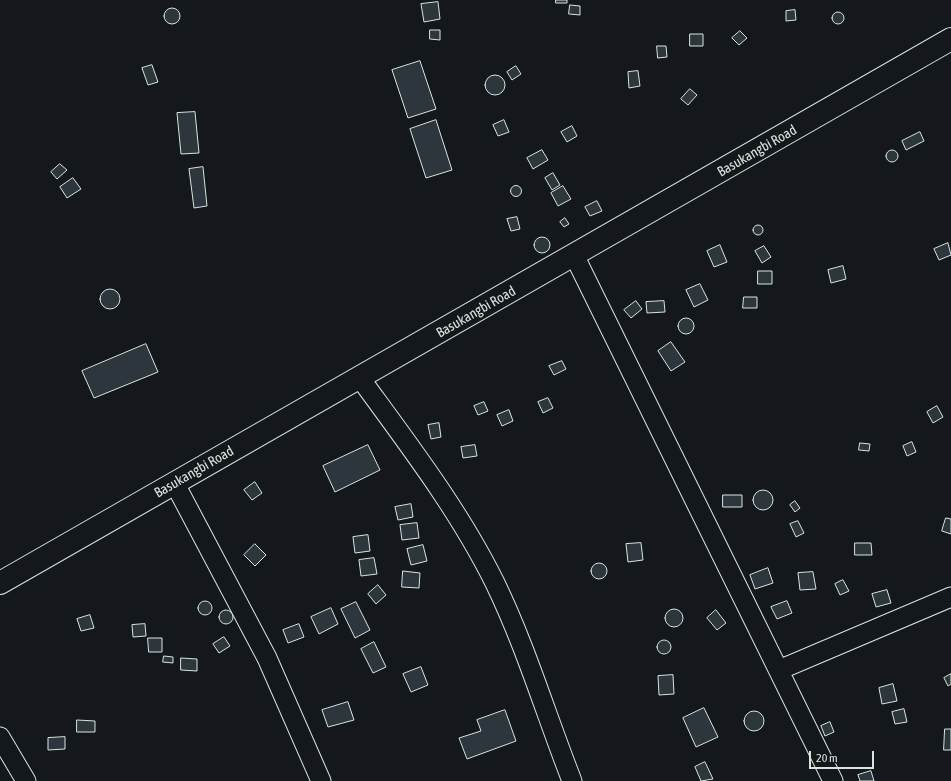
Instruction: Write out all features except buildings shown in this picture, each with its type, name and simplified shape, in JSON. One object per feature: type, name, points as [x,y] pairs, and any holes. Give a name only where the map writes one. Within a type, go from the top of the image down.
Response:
[{"type":"street","name":"Basukangbi Road","points":[[0,583],[951,39]]},
{"type":"street","points":[[574,255],[833,781]]},
{"type":"street","points":[[360,378],[420,461],[479,552],[514,624],[572,781]]},
{"type":"street","points":[[174,484],[268,658],[321,781]]},
{"type":"street","points":[[779,670],[951,596]]},
{"type":"street","points":[[0,737],[26,781]]}]
